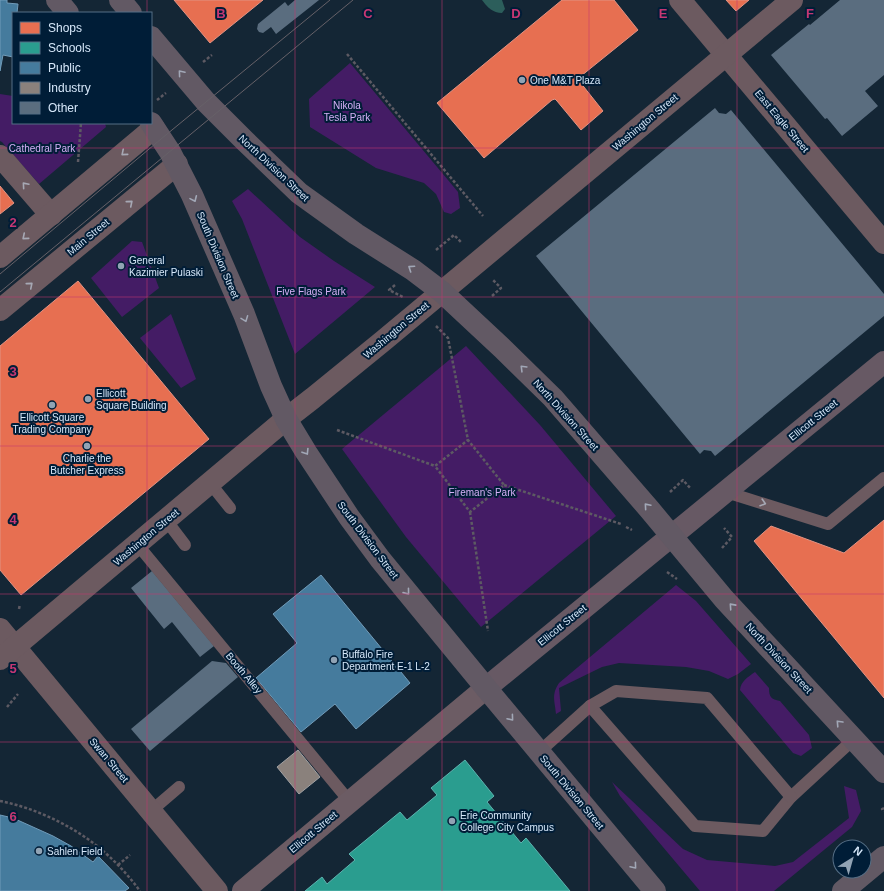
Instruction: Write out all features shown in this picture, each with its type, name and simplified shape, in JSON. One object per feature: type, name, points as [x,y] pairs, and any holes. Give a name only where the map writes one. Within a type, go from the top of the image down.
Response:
[{"type":"highway","points":[[57,0],[67,12]]},
{"type":"highway","points":[[120,0],[130,12]]},
{"type":"highway","name":"North Division Street","points":[[152,38],[206,102],[299,193],[356,234],[413,270],[442,292],[553,398],[724,598],[884,772]]},
{"type":"highway","name":"South Division Street","points":[[156,130],[177,164],[192,195],[244,314],[271,386],[286,419],[306,452],[349,517],[367,541],[486,688],[655,891]]},
{"type":"highway","points":[[843,891],[884,857]]},
{"type":"main road","name":"Ellicott Street","points":[[243,891],[486,688],[672,536],[883,369]]},
{"type":"street","name":"East Eagle Street","points":[[680,0],[884,243]]},
{"type":"street","name":"Washington Street","points":[[7,654],[286,419],[442,292],[792,0]]},
{"type":"street","points":[[0,257],[156,130]]},
{"type":"street","points":[[0,156],[51,215]]},
{"type":"street","name":"Main Street","points":[[0,310],[177,164]]},
{"type":"street","name":"Swan Street","points":[[0,629],[7,654],[151,811],[218,891]]},
{"type":"lane","points":[[726,492],[828,524],[884,478]]},
{"type":"lane","points":[[210,483],[230,508]]},
{"type":"lane","points":[[166,520],[185,545]]},
{"type":"lane","name":"Booth Alley","points":[[137,544],[350,802]]},
{"type":"lane","points":[[539,752],[590,706],[616,691],[707,698],[791,798]]},
{"type":"lane","points":[[590,706],[695,826],[763,831],[791,798],[854,739]]},
{"type":"lane","points":[[151,811],[179,787]]},
{"type":"path","points":[[347,54],[483,216]]},
{"type":"path","points":[[203,62],[212,55]]},
{"type":"path","points":[[157,100],[166,93]]},
{"type":"path","points":[[77,167],[81,124]]},
{"type":"path","points":[[436,250],[454,234],[462,243]]},
{"type":"path","points":[[492,296],[501,288],[494,280]]},
{"type":"path","points":[[398,283],[389,290],[403,297]]},
{"type":"path","points":[[436,326],[448,338],[468,440],[504,485],[621,524]]},
{"type":"path","points":[[337,430],[435,466],[470,512],[488,631]]},
{"type":"path","points":[[435,466],[468,440]]},
{"type":"path","points":[[670,492],[683,480],[691,488]]},
{"type":"path","points":[[470,512],[504,485]]},
{"type":"path","points":[[626,527],[632,530]]},
{"type":"path","points":[[722,548],[732,537],[724,528]]},
{"type":"path","points":[[667,572],[676,579]]},
{"type":"path","points":[[20,604],[20,609]]},
{"type":"path","points":[[7,707],[18,694]]},
{"type":"path","points":[[0,800],[46,816],[68,826],[85,837],[118,865],[140,891]]},
{"type":"path","points":[[118,865],[130,855]]},
{"type":"green space","name":"Nikola Tesla Park","points":[[350,63],[458,192],[460,208],[451,214],[444,212],[436,194],[424,183],[376,168],[310,127],[309,99]]},
{"type":"green space","name":"Cathedral Park","points":[[0,94],[12,96],[12,124],[105,124],[106,127],[39,184],[0,141]]},
{"type":"green space","name":"Five Flags Park","points":[[248,189],[300,237],[375,287],[295,354],[242,219],[232,201]]},
{"type":"green space","points":[[132,241],[142,242],[159,288],[122,317],[91,278]]},
{"type":"green space","points":[[171,314],[196,379],[181,388],[140,338]]},
{"type":"green space","name":"Fireman's Park","points":[[466,346],[540,425],[616,516],[481,627],[406,537],[342,449]]},
{"type":"green space","points":[[676,585],[696,601],[751,664],[738,674],[728,679],[709,671],[686,667],[619,663],[602,667],[559,688],[561,711],[556,714],[554,695],[559,683]]},
{"type":"green space","points":[[755,672],[769,688],[769,694],[771,697],[780,701],[809,735],[812,748],[801,756],[793,753],[740,690],[743,682]]},
{"type":"green space","points":[[612,782],[683,849],[707,860],[775,866],[793,862],[849,818],[844,786],[856,790],[861,811],[852,827],[837,839],[832,839],[832,843],[774,891],[700,891],[620,796]]},
{"type":"shaded area","points":[[482,0],[502,0],[505,9],[502,13],[493,11]]},
{"type":"building: Shops","points":[[174,0],[263,0],[210,43]]},
{"type":"building: Shops","name":"One M&T Plaza","points":[[562,0],[614,0],[638,30],[581,76],[580,82],[603,111],[581,130],[557,101],[555,99],[552,100],[484,158],[437,103]]},
{"type":"building: Shops","points":[[726,0],[749,0],[736,11]]},
{"type":"building: Shops","points":[[0,186],[14,203],[0,214]]},
{"type":"building: Shops","name":"Ellicott Square Building","points":[[78,281],[209,439],[21,595],[0,570],[0,346]]},
{"type":"building: Shops","points":[[884,520],[884,698],[754,541],[771,526],[844,553]]},
{"type":"building: Schools","name":"Erie Community College City Campus","points":[[465,760],[494,796],[487,802],[521,843],[526,838],[570,891],[305,891],[322,877],[327,884],[355,860],[349,854],[400,812],[407,820],[437,795],[431,788]]},
{"type":"building: Public","points":[[0,0],[7,0],[7,3],[18,4],[17,12],[12,12],[12,57],[3,55],[0,71]]},
{"type":"building: Public","name":"Buffalo Fire Department E-1 L-2","points":[[321,575],[410,683],[356,729],[335,704],[301,732],[256,678],[297,643],[273,614]]},
{"type":"building: Public","name":"Sahlen Field","points":[[0,815],[13,818],[53,836],[71,846],[93,862],[98,856],[129,888],[125,891],[0,891]]},
{"type":"building: Industry","points":[[298,750],[320,777],[299,794],[277,767]]},
{"type":"building: Other","points":[[295,0],[319,0],[276,34],[271,27],[263,33],[259,32],[257,29],[258,24],[285,2],[288,6]]},
{"type":"building: Other","points":[[840,0],[884,0],[884,75],[865,91],[878,106],[842,136],[827,118],[825,119],[771,55]]},
{"type":"building: Other","points":[[715,108],[719,113],[726,114],[731,110],[884,294],[884,316],[715,456],[711,451],[704,450],[700,454],[536,256]]},
{"type":"building: Other","points":[[152,571],[214,646],[200,657],[172,622],[164,629],[131,588]]},
{"type":"building: Other","points":[[212,661],[226,663],[238,677],[150,751],[131,729]]},
{"type":"tram line","points":[[0,274],[330,0]]},
{"type":"tram line","points":[[0,292],[353,0]]},
{"type":"place","name":"One M&T Plaza","points":[[522,80]]},
{"type":"place","name":"General Kazimier Pulaski","points":[[121,266]]},
{"type":"place","name":"Ellicott Square Building","points":[[88,399]]},
{"type":"place","name":"Ellicott Square Trading Company","points":[[52,405]]},
{"type":"place","name":"Charlie the Butcher Express","points":[[87,446]]},
{"type":"place","name":"Buffalo Fire Department E-1 L-2","points":[[334,660]]},
{"type":"place","name":"Erie Community College City Campus","points":[[452,821]]},
{"type":"place","name":"Sahlen Field","points":[[39,851]]}]
